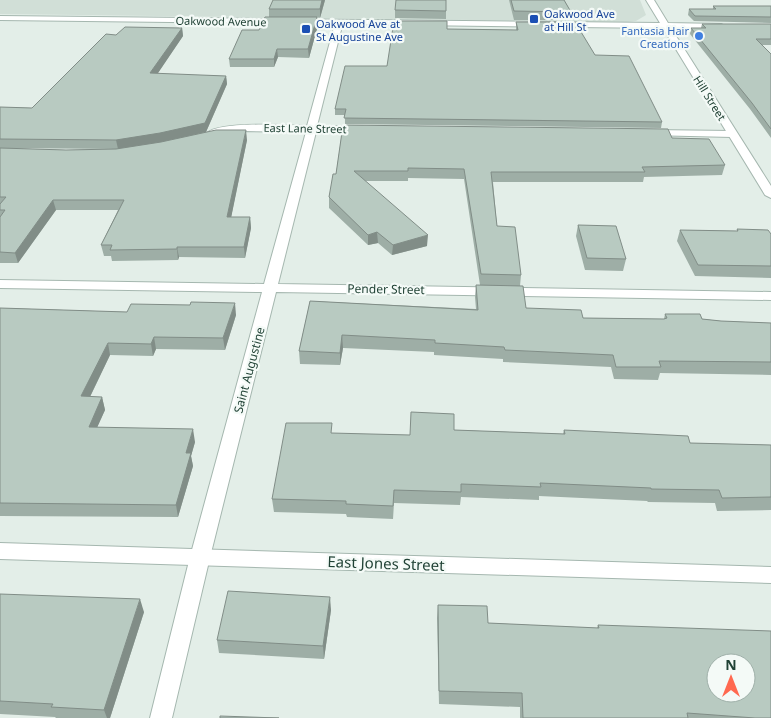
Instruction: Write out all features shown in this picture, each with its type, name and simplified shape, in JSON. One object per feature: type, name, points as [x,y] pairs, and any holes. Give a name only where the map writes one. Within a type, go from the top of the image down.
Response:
[{"type":"street","name":"Hill Street","points":[[650,0],[771,195]]},
{"type":"street","name":"Oakwood Avenue","points":[[0,18],[732,26]]},
{"type":"street","name":"Saint Augustine","points":[[161,718],[200,557],[339,22]]},
{"type":"street","name":"East Lane Street","points":[[203,135],[244,128],[369,129]]},
{"type":"street","points":[[644,133],[732,134]]},
{"type":"street","name":"Pender Street","points":[[0,284],[771,296]]},
{"type":"street","name":"East Jones Street","points":[[0,551],[771,575]]},
{"type":"shaded area","points":[[0,0],[640,0],[646,15],[636,21],[628,22],[0,14]]},
{"type":"building","points":[[273,0],[322,0],[320,9],[269,9]]},
{"type":"building","points":[[396,0],[446,0],[446,11],[395,10]]},
{"type":"building","points":[[511,0],[564,0],[571,12],[514,11]]},
{"type":"building","points":[[713,6],[771,6],[771,17],[695,16],[689,9],[716,9]]},
{"type":"building","points":[[265,17],[317,17],[308,49],[277,49],[274,59],[229,59],[242,30],[259,30]]},
{"type":"building","points":[[394,21],[447,21],[447,29],[518,30],[516,22],[575,22],[595,55],[629,56],[662,122],[344,118],[346,109],[335,109],[345,66],[387,66]]},
{"type":"building","points":[[702,24],[771,24],[771,39],[756,39],[771,54],[771,129],[691,28],[706,28]]},
{"type":"building","points":[[125,27],[182,28],[150,73],[226,76],[205,123],[116,140],[0,139],[0,107],[32,108],[106,34],[116,35]]},
{"type":"building","points":[[343,125],[668,129],[672,138],[709,139],[725,165],[642,167],[645,172],[491,172],[497,226],[515,227],[521,275],[481,274],[464,169],[408,168],[408,171],[354,171],[428,235],[393,245],[377,232],[368,235],[329,197],[333,174],[336,174]]},
{"type":"building","points":[[216,130],[246,130],[227,217],[250,217],[244,247],[110,250],[112,245],[101,245],[124,200],[53,200],[15,253],[0,252],[0,217],[5,210],[0,210],[0,204],[6,197],[0,197],[0,148],[116,149],[161,142]]},
{"type":"building","points":[[578,225],[616,226],[626,259],[587,258]]},
{"type":"building","points":[[737,229],[768,230],[771,234],[771,266],[698,265],[680,230],[738,231]]},
{"type":"building","points":[[476,285],[523,286],[526,308],[581,310],[583,318],[664,319],[667,318],[665,314],[700,314],[702,319],[771,323],[771,362],[659,361],[661,367],[616,367],[613,355],[505,350],[504,347],[435,343],[435,340],[342,335],[340,353],[299,351],[310,301],[478,310]]},
{"type":"building","points":[[191,302],[235,303],[223,338],[154,337],[151,344],[108,343],[81,396],[102,397],[89,427],[193,429],[186,453],[191,453],[176,505],[0,503],[0,308],[127,312],[131,304],[190,305]]},
{"type":"building","points":[[411,412],[454,414],[454,430],[565,434],[564,430],[688,436],[690,443],[771,445],[771,497],[722,498],[719,490],[651,489],[540,483],[541,487],[461,484],[461,492],[394,490],[393,506],[346,504],[346,501],[272,499],[286,423],[332,423],[331,433],[410,435]]},
{"type":"building","points":[[228,591],[330,597],[323,646],[217,640]]},
{"type":"building","points":[[0,594],[140,599],[104,710],[51,707],[53,704],[0,701]]},
{"type":"building","points":[[438,605],[487,606],[488,623],[599,628],[598,625],[771,631],[771,718],[687,713],[688,718],[523,718],[522,693],[439,691]]},
{"type":"building","points":[[220,716],[279,718],[220,718]]},
{"type":"place","name":"Oakwood Ave at Hill St","points":[[534,19]]},
{"type":"place","name":"Oakwood Ave at St Augustine Ave","points":[[306,29]]},
{"type":"place","name":"Fantasia Hair Creations","points":[[699,36]]}]
